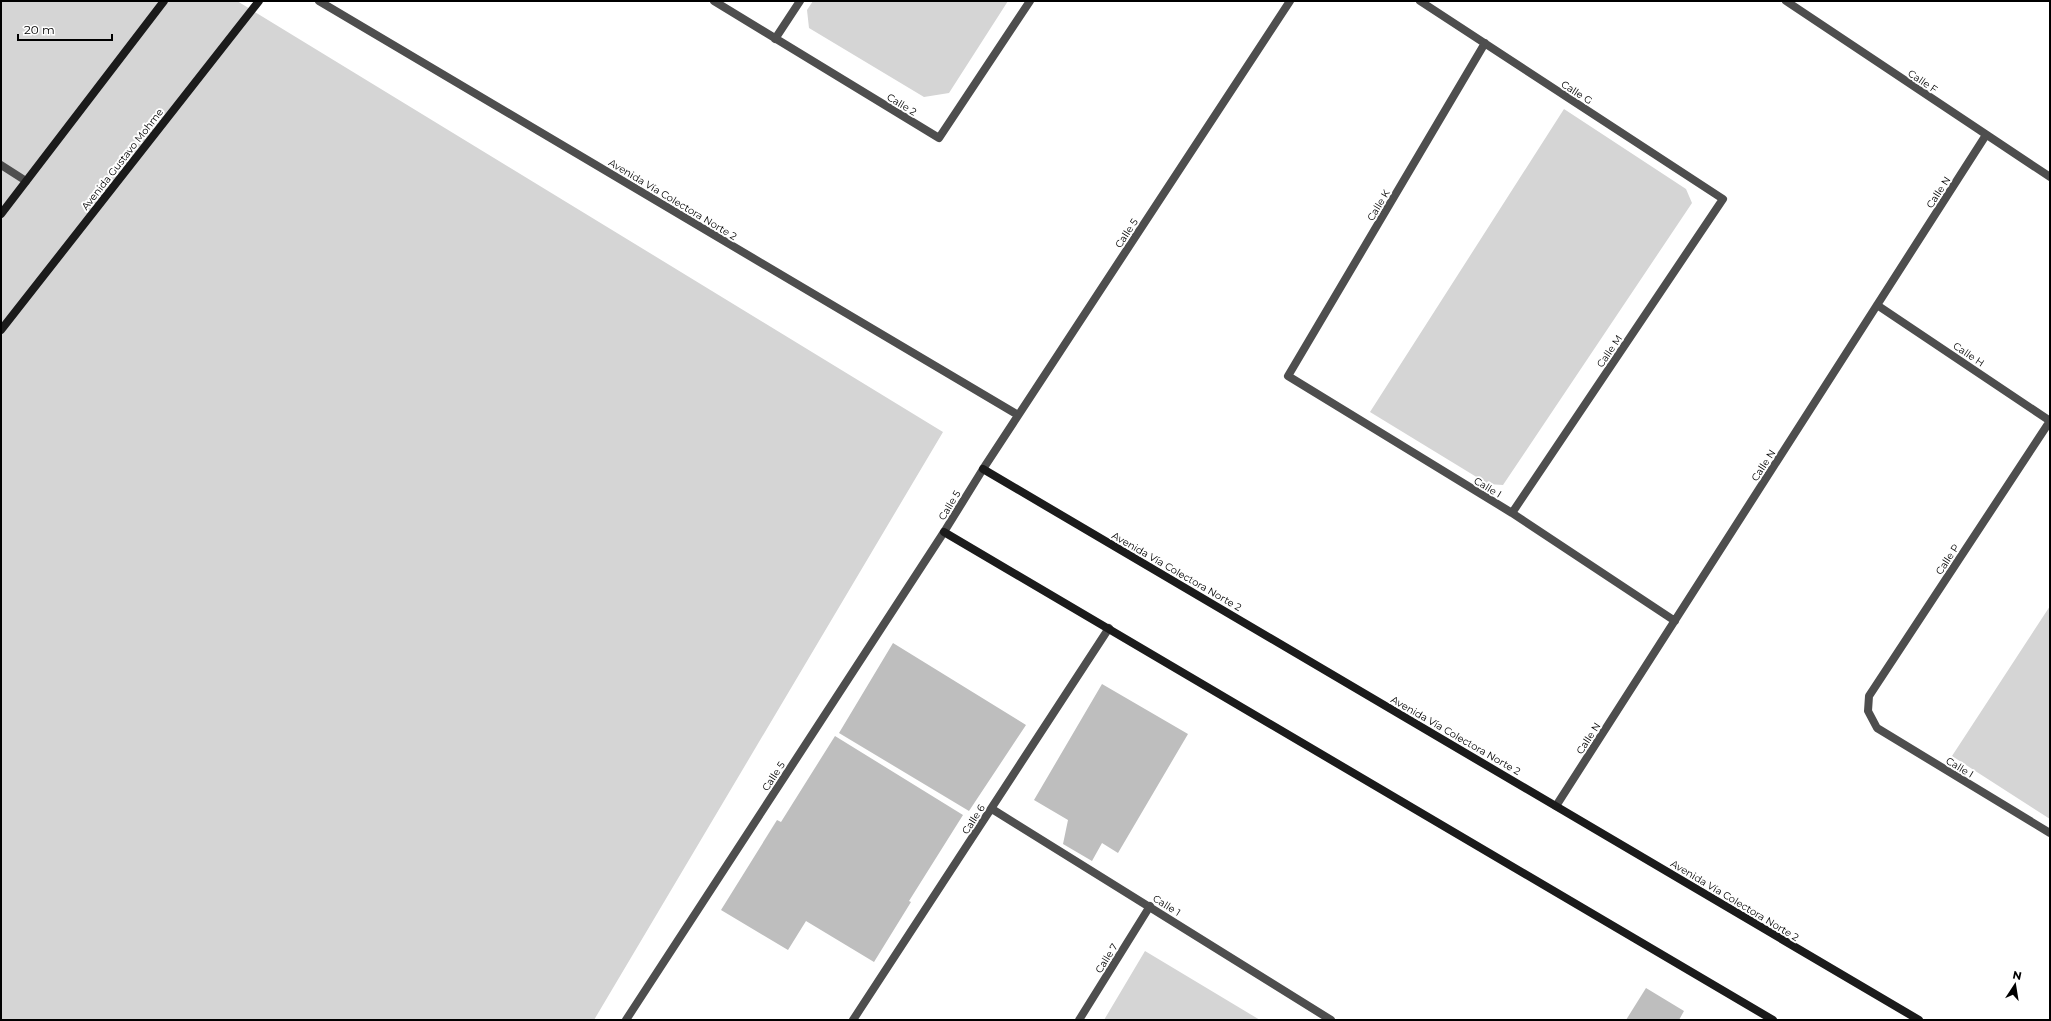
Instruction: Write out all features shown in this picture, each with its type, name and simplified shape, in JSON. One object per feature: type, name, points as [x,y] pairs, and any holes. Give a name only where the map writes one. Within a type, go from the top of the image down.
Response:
[{"type":"street","points":[[1,214],[164,1]]},
{"type":"street","name":"Avenida Gustavo Mohme","points":[[1,330],[259,1]]},
{"type":"street","name":"Avenida Vía Colectora Norte 2","points":[[319,1],[1018,415]]},
{"type":"street","name":"Calle 2","points":[[714,1],[939,138],[1030,1]]},
{"type":"street","points":[[775,39],[800,1]]},
{"type":"street","name":"Calle 5","points":[[626,1020],[944,532],[982,469],[1290,1]]},
{"type":"street","name":"Calle G","points":[[1420,1],[1723,199]]},
{"type":"street","name":"Calle F","points":[[1786,1],[2050,177]]},
{"type":"street","name":"Calle K","points":[[1288,376],[1485,43]]},
{"type":"street","name":"Calle N","points":[[1556,806],[1986,135]]},
{"type":"street","points":[[1,165],[26,180]]},
{"type":"street","name":"Calle M","points":[[1512,513],[1723,199]]},
{"type":"street","name":"Calle H","points":[[1877,305],[2050,421]]},
{"type":"street","name":"Calle I","points":[[1288,376],[1512,513],[1675,621]]},
{"type":"street","name":"Calle P","points":[[1868,711],[1869,696],[2050,421]]},
{"type":"street","name":"Avenida Vía Colectora Norte 2","points":[[982,469],[1919,1020]]},
{"type":"street","points":[[944,532],[1773,1020]]},
{"type":"street","name":"Calle 6","points":[[853,1020],[1109,628]]},
{"type":"street","name":"Calle I","points":[[1868,711],[1877,728],[2050,833]]},
{"type":"street","name":"Calle 1","points":[[992,809],[1150,906],[1329,1019]]},
{"type":"street","name":"Calle 7","points":[[1079,1020],[1150,906]]},
{"type":"shaded area","points":[[1,1],[237,1],[943,432],[594,1020],[1,1020]]},
{"type":"shaded area","points":[[813,1],[1008,1],[949,93],[924,97],[809,28],[807,10]]},
{"type":"shaded area","points":[[1564,109],[1686,189],[1692,203],[1503,485],[1488,484],[1370,412]]},
{"type":"shaded area","points":[[2050,606],[2050,819],[1952,756]]},
{"type":"shaded area","points":[[1145,951],[1260,1020],[1104,1020]]},
{"type":"building","points":[[893,643],[1026,725],[969,811],[839,733]]},
{"type":"building","points":[[1102,684],[1188,734],[1118,853],[1102,843],[1092,861],[1063,844],[1068,820],[1034,800]]},
{"type":"building","points":[[835,736],[963,815],[909,901],[911,902],[874,962],[806,921],[788,950],[721,910],[777,820],[781,822]]},
{"type":"building","points":[[1646,988],[1684,1011],[1679,1020],[1626,1020]]}]
